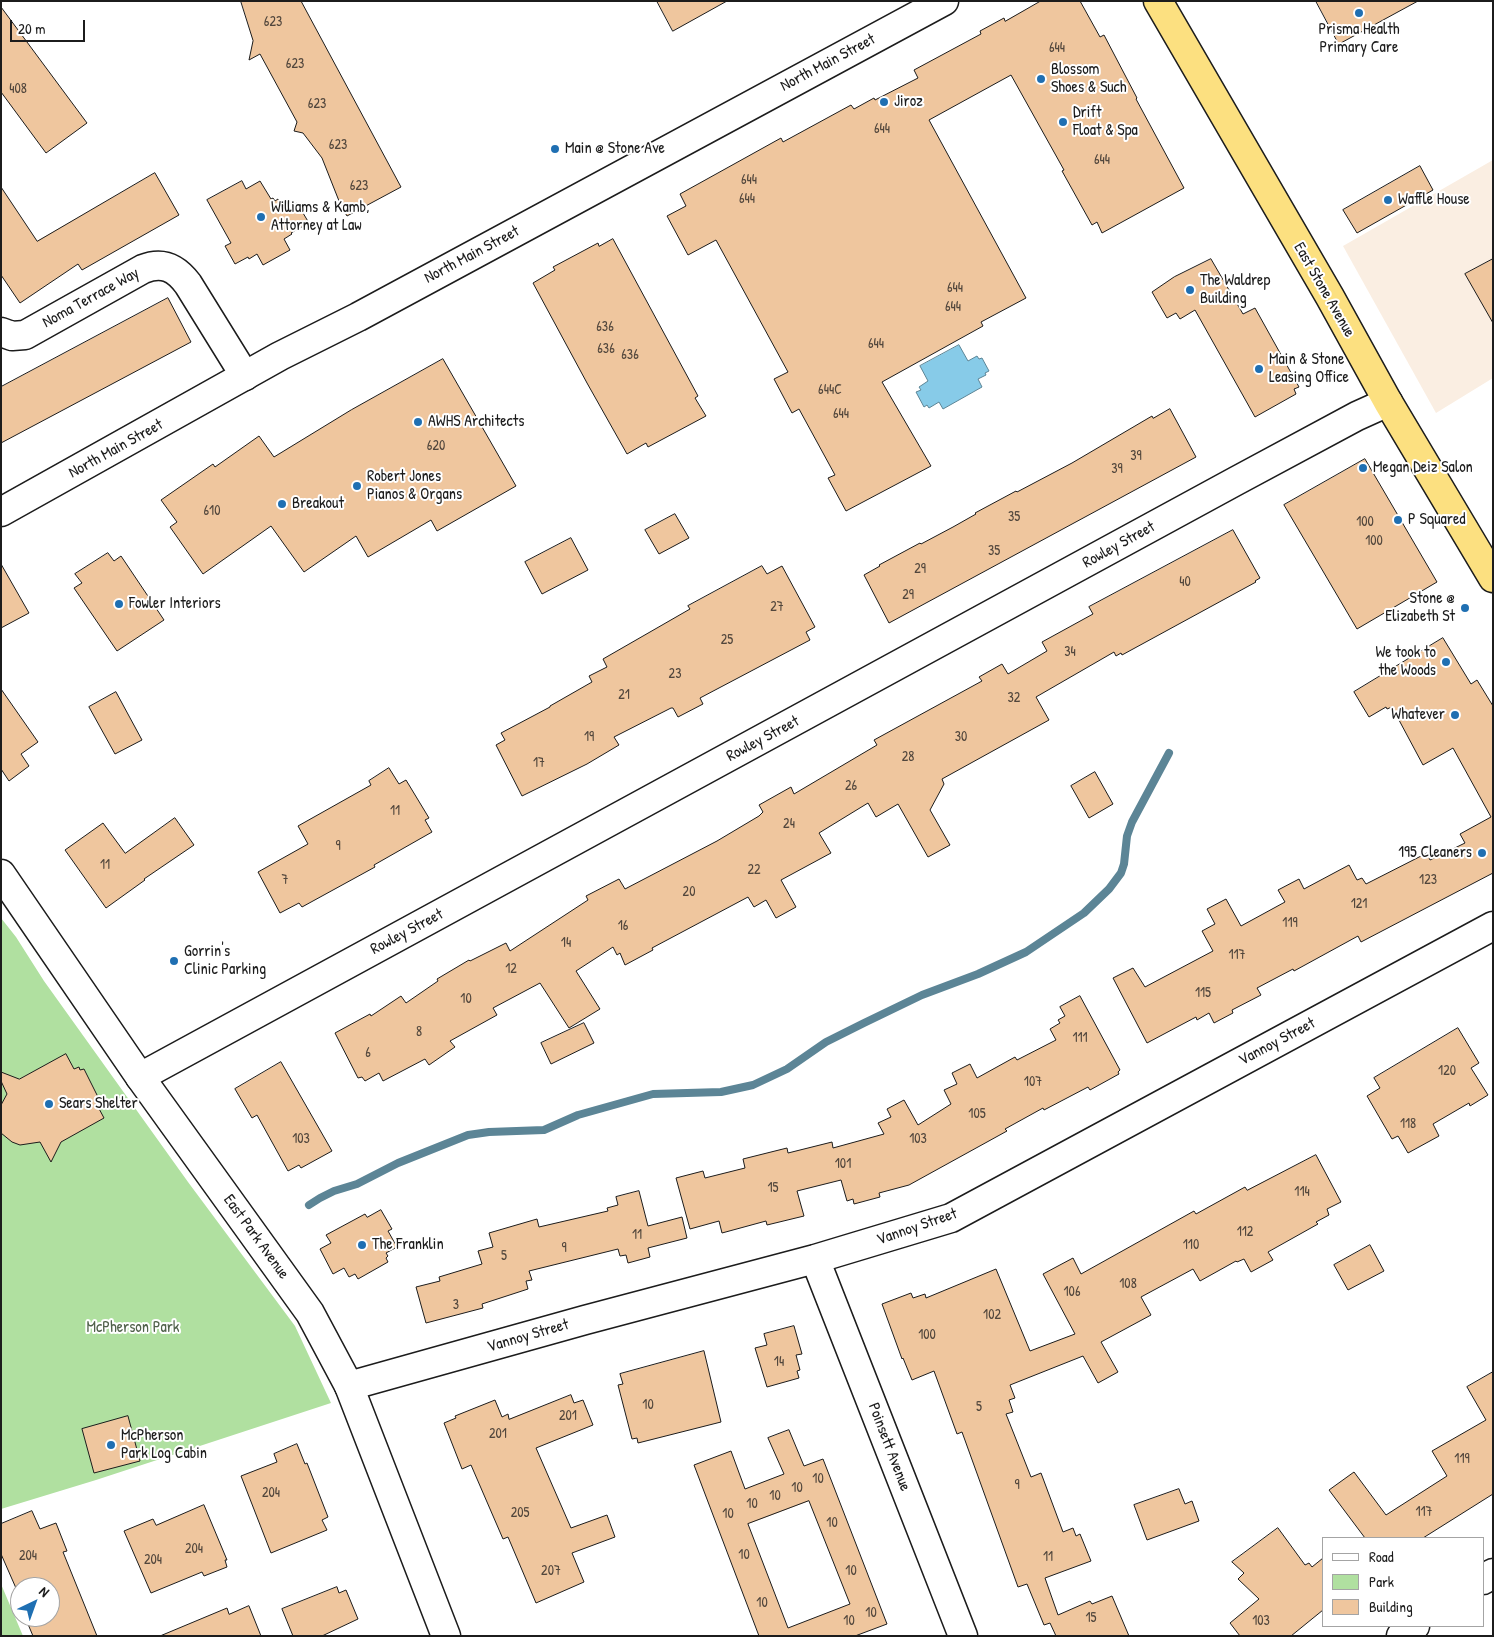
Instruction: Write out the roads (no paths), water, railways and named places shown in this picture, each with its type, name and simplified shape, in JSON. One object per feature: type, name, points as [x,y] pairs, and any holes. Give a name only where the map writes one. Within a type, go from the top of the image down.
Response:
[{"type":"highway","name":"East Stone Avenue","points":[[1158,1],[1330,297],[1388,402],[1493,578]]},
{"type":"street","name":"North Main Street","points":[[1,512],[245,376],[944,1]]},
{"type":"street","name":"Noma Terrace Way","points":[[1,332],[12,336],[24,335],[143,269],[161,265],[178,272],[188,284],[245,376]]},
{"type":"street","name":"Rowley Street","points":[[140,1077],[1236,481],[1357,416],[1388,402]]},
{"type":"street","name":"East Park Avenue","points":[[1,874],[140,1077],[310,1313],[349,1386],[446,1636]]},
{"type":"street","name":"Vannoy Street","points":[[349,1386],[585,1320],[815,1259],[951,1218],[1493,926]]},
{"type":"street","name":"Poinsett Avenue","points":[[815,1259],[963,1636]]},
{"type":"street","points":[[1401,1636],[1414,1627]]},
{"type":"water","points":[[959,345],[968,361],[977,356],[979,359],[982,358],[989,371],[978,379],[982,387],[943,409],[939,402],[929,408],[927,405],[924,407],[916,392],[921,390],[919,387],[928,381],[920,366]]},
{"type":"waterway","points":[[309,1205],[334,1191],[357,1184],[398,1163],[468,1135],[489,1132],[544,1130],[578,1115],[653,1094],[721,1092],[753,1085],[787,1069],[826,1042],[864,1023],[922,995],[978,974],[1026,952],[1084,913],[1109,889],[1121,873],[1124,864],[1127,836],[1132,822],[1169,753]]},
{"type":"place","name":"Prisma Health Primary Care","points":[[1359,13]]},
{"type":"place","name":"Blossom Shoes & Such","points":[[1041,79]]},
{"type":"place","name":"Jiroz","points":[[884,102]]},
{"type":"place","name":"Drift Float & Spa","points":[[1063,122]]},
{"type":"place","name":"Main @ Stone Ave","points":[[555,149]]},
{"type":"place","name":"Waffle House","points":[[1388,200]]},
{"type":"place","name":"Williams & Kamb, Attorney at Law","points":[[261,217]]},
{"type":"place","name":"The Waldrep Building","points":[[1190,290]]},
{"type":"place","name":"Main & Stone Leasing Office","points":[[1259,369]]},
{"type":"place","name":"AWHS Architects","points":[[418,422]]},
{"type":"place","name":"Megan Deiz Salon","points":[[1363,468]]},
{"type":"place","name":"Robert Jones Pianos & Organs","points":[[357,486]]},
{"type":"place","name":"Breakout","points":[[282,504]]},
{"type":"place","name":"P Squared","points":[[1398,520]]},
{"type":"place","name":"Fowler Interiors","points":[[119,604]]},
{"type":"place","name":"Stone @ Elizabeth St","points":[[1465,608]]},
{"type":"place","name":"We took to the Woods","points":[[1446,662]]},
{"type":"place","name":"Whatever","points":[[1455,715]]},
{"type":"place","name":"195 Cleaners","points":[[1482,853]]},
{"type":"place","name":"Gorrin's Clinic Parking","points":[[174,961]]},
{"type":"place","name":"Sears Shelter","points":[[49,1104]]},
{"type":"place","name":"The Franklin","points":[[362,1245]]},
{"type":"place","name":"McPherson Park Log Cabin","points":[[111,1445]]},
{"type":"park label","name":"McPherson Park","points":[[133,1328]]}]
